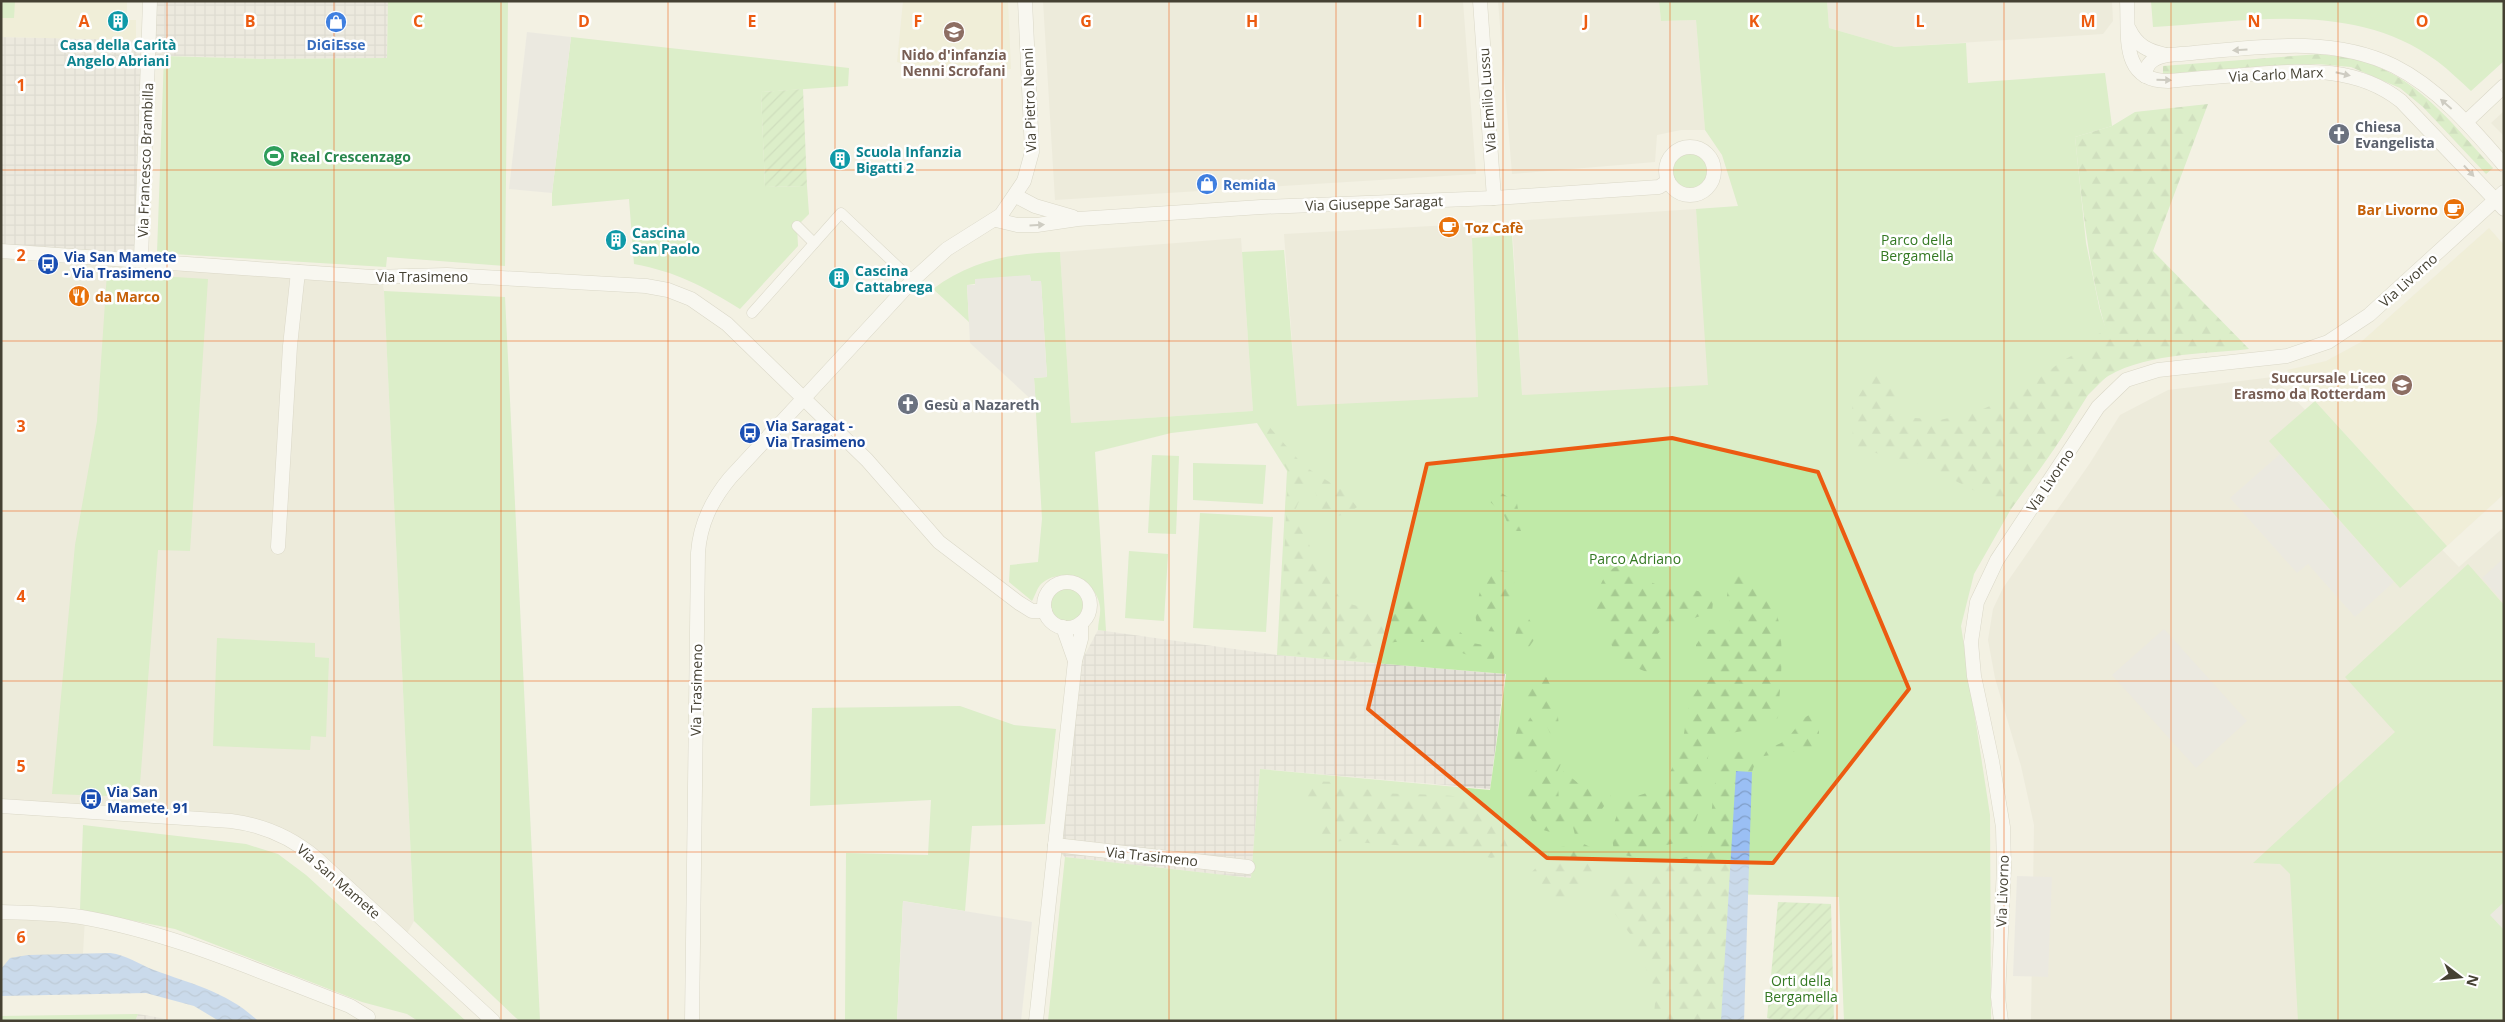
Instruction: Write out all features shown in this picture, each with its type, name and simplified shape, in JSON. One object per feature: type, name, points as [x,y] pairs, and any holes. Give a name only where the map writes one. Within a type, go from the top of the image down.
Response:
[{"type":"street","name":"Via Francesco Brambilla","points":[[141,259],[150,1]]},
{"type":"street","name":"Via Pietro Nenni","points":[[1016,196],[1028,172],[1032,147],[1025,1]]},
{"type":"street","name":"Via Emilio Lussu","points":[[1480,1],[1494,198]]},
{"type":"street","points":[[2127,1],[2130,53],[2134,67],[2145,76],[2152,60],[2130,53]]},
{"type":"street","name":"Via Carlo Marx","points":[[2129,28],[2134,39],[2142,47],[2168,55]]},
{"type":"street","name":"Via Carlo Marx","points":[[2152,60],[2168,55],[2298,46],[2331,48],[2359,53],[2385,62],[2409,75],[2466,122],[2504,165]]},
{"type":"street","name":"Via Carlo Marx","points":[[2145,76],[2154,80],[2168,80],[2312,70],[2338,73],[2361,79],[2383,88],[2401,101],[2501,201]]},
{"type":"street","points":[[2466,122],[2504,86]]},
{"type":"street","name":"Via Giuseppe Saragat","points":[[996,220],[1027,225],[1078,219],[1261,207],[1494,198],[1659,186],[1668,181]]},
{"type":"street","name":"Via Giuseppe Saragat","points":[[1016,196],[1035,206],[1078,219]]},
{"type":"street","points":[[805,397],[914,279],[947,249],[996,220],[1016,196]]},
{"type":"street","name":"Via Livorno","points":[[2001,1021],[1998,997],[2004,868],[2003,827],[1992,761],[1974,676],[1971,642],[1976,602],[1997,560],[2098,407],[2126,380],[2158,370],[2296,354],[2328,342],[2369,315],[2501,201]]},
{"type":"street","points":[[752,313],[840,213],[912,280],[914,279]]},
{"type":"street","points":[[797,226],[814,243]]},
{"type":"street","name":"Via Trasimeno","points":[[1,251],[141,259],[381,277],[447,275],[662,289],[696,301],[739,334],[880,473],[939,542],[1019,603],[1032,610],[1045,610]]},
{"type":"street","points":[[278,548],[290,346],[298,272]]},
{"type":"street","name":"Via Trasimeno","points":[[692,1021],[700,537],[708,510],[720,491],[805,397]]},
{"type":"street","points":[[1060,583],[1077,584],[1085,591],[1089,602],[1088,613],[1081,623],[1072,627],[1063,627],[1052,622],[1045,610],[1045,599],[1051,589],[1060,583]]},
{"type":"street","points":[[1036,1021],[1075,661],[1081,639],[1081,623]]},
{"type":"street","points":[[1063,627],[1075,661]]},
{"type":"street","name":"Via San Mamete","points":[[1,806],[231,821],[257,825],[282,835],[316,858],[493,1021]]},
{"type":"street","name":"Via Trasimeno","points":[[1055,845],[1248,867]]},
{"type":"street","points":[[1,912],[68,915],[125,927],[189,946],[360,1010],[368,1016]]},
{"type":"highlighted area","points":[[1672,438],[1818,472],[1909,689],[1773,863],[1547,858],[1368,709],[1427,464]]},
{"type":"shaded area","points":[[1,1],[127,1],[127,20],[136,20],[136,40],[1,37]]},
{"type":"shaded area","points":[[150,1],[388,1],[387,58],[261,59],[148,55]]},
{"type":"shaded area","name":"Nido d'infanzia Nenni Scrofani","points":[[903,1],[1008,1],[1011,69],[930,73],[897,62]]},
{"type":"shaded area","points":[[1043,1],[1463,1],[1476,174],[1055,200]]},
{"type":"shaded area","points":[[1498,1],[1659,1],[1661,21],[1696,20],[1705,130],[1681,130],[1657,135],[1655,162],[1512,174]]},
{"type":"shaded area","points":[[1827,1],[2112,1],[2113,21],[2103,34],[1895,47],[1829,28]]},
{"type":"shaded area","points":[[527,32],[571,37],[552,193],[509,189]]},
{"type":"shaded area","points":[[1,37],[147,40],[138,256],[1,248]]},
{"type":"shaded area","points":[[2504,111],[2504,136],[2491,123]]},
{"type":"shaded area","points":[[1696,209],[1709,386],[1522,396],[1512,221]]},
{"type":"shaded area","points":[[1469,224],[1472,238],[1478,397],[1297,409],[1284,234]]},
{"type":"shaded area","name":"Succursale Liceo Erasmo da Rotterdam","points":[[2489,228],[2504,245],[2504,494],[2447,546],[2287,370],[2326,361],[2361,342]]},
{"type":"shaded area","points":[[1241,238],[1253,411],[1071,423],[1060,252]]},
{"type":"shaded area","points":[[1,251],[381,277],[384,291],[414,921],[404,939],[322,863],[263,827],[1,806]]},
{"type":"shaded area","points":[[1030,275],[1031,281],[1041,281],[1047,377],[1034,378],[1036,404],[970,343],[967,285],[975,285],[975,279]]},
{"type":"shaded area","points":[[2273,377],[2459,567],[2504,527],[2504,1021],[2031,1021],[2034,825],[2021,766],[1995,678],[1988,640],[1993,609],[2003,588],[2090,463],[2120,415],[2168,390]]},
{"type":"shaded area","points":[[2280,454],[2394,582],[2355,617],[2308,564],[2297,573],[2230,498]]},
{"type":"shaded area","points":[[2504,558],[2504,603],[2482,578]]},
{"type":"shaded area","points":[[2164,629],[2247,721],[2196,768],[2112,675]]},
{"type":"shaded area","points":[[1098,630],[1277,655],[1505,674],[1490,789],[1260,769],[1251,878],[1065,857],[1060,852],[1081,662]]},
{"type":"shaded area","points":[[2017,876],[2052,877],[2048,977],[2013,976]]},
{"type":"shaded area","points":[[903,901],[1032,922],[1021,1021],[897,1021]]},
{"type":"shaded area","points":[[2504,902],[2504,930],[2490,915]]},
{"type":"shaded area","points":[[1,912],[85,918],[82,971],[1,973]]},
{"type":"shaded area","points":[[138,1014],[161,1018],[172,1021],[135,1021]]},
{"type":"green space","points":[[1,1],[15,1],[14,18],[1,18]]},
{"type":"green space","points":[[388,1],[508,1],[505,266],[387,257],[386,267],[157,253],[164,56],[261,59],[387,58]]},
{"type":"green space","points":[[1659,1],[1827,1],[1829,28],[1895,47],[1966,43],[1968,83],[2105,73],[2112,126],[2075,137],[2086,243],[2100,311],[2118,365],[2088,395],[2061,438],[2011,509],[1974,574],[1961,626],[1990,815],[1991,1021],[1844,1021],[1839,897],[1729,894],[1722,1021],[1048,1021],[1065,857],[1251,878],[1260,769],[1490,790],[1506,674],[1277,655],[1287,471],[1257,423],[1171,433],[1095,452],[1106,631],[1098,630],[1100,607],[1097,597],[1086,583],[1077,578],[1059,576],[1049,578],[1041,584],[1032,601],[1009,582],[1010,565],[1038,562],[1042,519],[1034,378],[1047,377],[1041,281],[1031,281],[1030,276],[967,285],[969,322],[933,289],[963,271],[994,260],[1009,256],[1060,252],[1071,423],[1253,411],[1242,252],[1284,250],[1297,406],[1478,397],[1472,238],[1512,235],[1522,395],[1708,385],[1696,209],[1738,206],[1722,155],[1705,130],[1696,20],[1661,21]]},
{"type":"green space","points":[[2151,1],[2504,1],[2504,61],[2471,91],[2437,61],[2405,42],[2371,29],[2336,22],[2300,19],[2226,21],[2153,27]]},
{"type":"green space","points":[[571,37],[849,68],[848,86],[761,92],[765,187],[807,186],[809,214],[797,226],[798,246],[740,309],[714,293],[689,281],[664,271],[634,264],[629,199],[552,206]]},
{"type":"green space","points":[[2320,54],[2354,59],[2376,66],[2396,76],[2431,102],[2493,168],[2486,174],[2423,107],[2400,88],[2351,67],[2318,64],[2163,74],[2163,66]]},
{"type":"green space","points":[[803,89],[807,186],[765,187],[761,92]]},
{"type":"green space","points":[[2208,104],[2153,251],[2249,349],[2172,356],[2152,360],[2116,372],[2101,381],[2084,400],[2056,446],[2011,509],[1926,466],[1853,447],[1852,407],[1873,373],[1898,377],[1898,398],[1890,416],[1940,420],[1976,412],[2018,394],[2062,361],[2088,347],[2096,335],[2106,331],[2090,259],[2075,137],[2112,126],[2135,112]]},
{"type":"green space","points":[[1690,154],[1697,155],[1702,159],[1706,164],[1706,178],[1702,183],[1697,187],[1690,188],[1683,187],[1678,183],[1674,178],[1673,171],[1674,164],[1678,159],[1683,155]]},
{"type":"green space","points":[[107,273],[208,279],[190,551],[158,550],[139,797],[52,794],[75,545],[97,421]]},
{"type":"green space","points":[[384,291],[505,297],[540,1021],[520,1021],[516,1018],[414,921]]},
{"type":"green space","points":[[2315,401],[2447,546],[2400,588],[2269,441]]},
{"type":"green space","points":[[1258,422],[1265,422],[1304,466],[1345,492],[1357,507],[1344,515],[1322,511],[1314,488],[1307,483],[1293,515],[1320,565],[1332,579],[1333,588],[1343,602],[1381,610],[1386,609],[1402,597],[1409,595],[1419,611],[1458,630],[1472,643],[1490,646],[1496,652],[1493,661],[1484,661],[1432,642],[1395,642],[1366,647],[1355,659],[1280,653],[1288,471]]},
{"type":"green space","points":[[1152,455],[1179,456],[1176,534],[1148,533]]},
{"type":"green space","points":[[1193,463],[1266,465],[1263,504],[1193,500]]},
{"type":"green space","points":[[1485,487],[1494,488],[1517,503],[1521,531],[1511,531],[1504,515],[1483,495]]},
{"type":"green space","points":[[1200,513],[1273,517],[1266,632],[1193,628]]},
{"type":"green space","points":[[1129,551],[1168,554],[1164,621],[1125,618]]},
{"type":"green space","points":[[1625,563],[1638,576],[1655,584],[1674,584],[1708,594],[1713,602],[1712,612],[1662,629],[1656,636],[1663,664],[1660,673],[1647,672],[1633,666],[1621,657],[1612,646],[1608,630],[1597,611],[1599,588],[1602,581],[1611,569]]},
{"type":"green space","points":[[2468,564],[2504,605],[2504,1021],[2298,1021],[2290,874],[2280,864],[2253,863],[2395,732],[2345,677]]},
{"type":"green space","points":[[1500,570],[1508,572],[1515,579],[1511,597],[1498,610],[1499,631],[1488,631],[1480,628],[1477,622],[1477,605],[1484,578]]},
{"type":"green space","points":[[1739,574],[1757,581],[1768,593],[1780,626],[1781,664],[1778,718],[1760,728],[1731,733],[1709,751],[1699,812],[1690,833],[1684,839],[1638,857],[1615,852],[1613,832],[1619,811],[1627,801],[1639,795],[1663,788],[1682,746],[1689,702],[1704,680],[1705,671],[1696,654],[1696,645],[1706,630],[1724,629],[1730,623],[1727,603],[1728,590]]},
{"type":"green space","points":[[1067,587],[1074,588],[1080,592],[1084,598],[1084,612],[1080,618],[1074,622],[1067,623],[1060,622],[1054,618],[1050,612],[1049,605],[1050,598],[1054,592],[1060,588]]},
{"type":"green space","points":[[1529,619],[1538,634],[1527,650],[1514,638],[1520,620]]},
{"type":"green space","points":[[217,638],[315,643],[315,657],[329,658],[326,737],[311,736],[310,750],[213,746]]},
{"type":"green space","points":[[1536,673],[1545,675],[1551,688],[1558,713],[1558,736],[1550,733],[1539,709],[1524,698]]},
{"type":"green space","points":[[960,706],[1014,725],[1056,729],[1045,824],[972,826],[965,911],[903,901],[897,1021],[845,1021],[846,853],[928,855],[931,800],[810,806],[812,708]]},
{"type":"green space","points":[[1811,714],[1819,718],[1819,748],[1757,757],[1752,772],[1736,772],[1721,1021],[1646,1021],[1654,1015],[1656,992],[1633,938],[1610,907],[1607,890],[1614,877],[1623,871],[1659,875],[1673,862],[1697,852],[1706,839],[1714,787],[1722,764],[1736,753],[1781,743],[1802,720]]},
{"type":"green space","points":[[1529,716],[1534,724],[1538,742],[1536,753],[1533,757],[1522,762],[1513,758],[1514,740],[1520,721]]},
{"type":"green space","points":[[1544,741],[1553,746],[1562,762],[1557,772],[1545,769],[1538,758]]},
{"type":"green space","points":[[1537,770],[1553,776],[1558,785],[1559,803],[1565,821],[1562,829],[1556,833],[1537,827],[1528,813],[1525,797],[1526,789],[1532,775]]},
{"type":"green space","points":[[1563,771],[1578,783],[1606,788],[1611,796],[1584,835],[1575,835],[1562,781]]},
{"type":"green space","points":[[1313,781],[1336,782],[1385,793],[1453,796],[1478,801],[1491,810],[1510,850],[1505,855],[1491,858],[1473,853],[1436,848],[1341,841],[1328,843],[1319,839],[1319,815],[1308,798],[1305,787]]},
{"type":"green space","points":[[83,825],[246,844],[278,854],[306,875],[466,1021],[418,1021],[407,1014],[362,1002],[175,929],[80,910]]},
{"type":"green space","points":[[1582,843],[1590,847],[1597,854],[1591,877],[1585,888],[1577,896],[1568,900],[1550,900],[1536,893],[1530,874],[1555,848]]},
{"type":"green space","name":"Orti della Bergamella","points":[[1778,902],[1831,904],[1834,1021],[1778,1021],[1767,1018]]},
{"type":"green space","points":[[138,1014],[135,1021],[1,1021],[1,1016]]},
{"type":"water","points":[[1736,771],[1752,772],[1744,1021],[1721,1021]]},
{"type":"water","points":[[110,953],[209,990],[234,1003],[258,1021],[219,1021],[194,1006],[146,993],[1,996],[1,969],[10,958],[28,955]]},
{"type":"place","name":"Casa della Carità Angelo Abriani","points":[[118,21]]},
{"type":"place","name":"DiGiEsse","points":[[336,22]]},
{"type":"place","name":"Nido d'infanzia Nenni Scrofani","points":[[954,32]]},
{"type":"place","name":"Chiesa Evangelista","points":[[2339,134]]},
{"type":"place","name":"Real Crescenzago","points":[[274,156]]},
{"type":"place","name":"Scuola Infanzia Bigatti 2","points":[[840,159]]},
{"type":"place","name":"Remida","points":[[1207,184]]},
{"type":"place","name":"Bar Livorno","points":[[2454,209]]},
{"type":"place","name":"Toz Cafè","points":[[1449,227]]},
{"type":"place","name":"Cascina San Paolo","points":[[616,240]]},
{"type":"place","name":"Via San Mamete - Via Trasimeno","points":[[48,264]]},
{"type":"place","name":"Cascina Cattabrega","points":[[839,278]]},
{"type":"place","name":"da Marco","points":[[79,296]]},
{"type":"place","name":"Succursale Liceo Erasmo da Rotterdam","points":[[2402,385]]},
{"type":"place","name":"Gesù a Nazareth","points":[[908,404]]},
{"type":"place","name":"Via Saragat - Via Trasimeno","points":[[750,433]]},
{"type":"place","name":"Via San Mamete, 91","points":[[91,799]]},
{"type":"park label","name":"Parco della Bergamella","points":[[1917,248]]},
{"type":"park label","name":"Parco Adriano","points":[[1635,558]]}]
